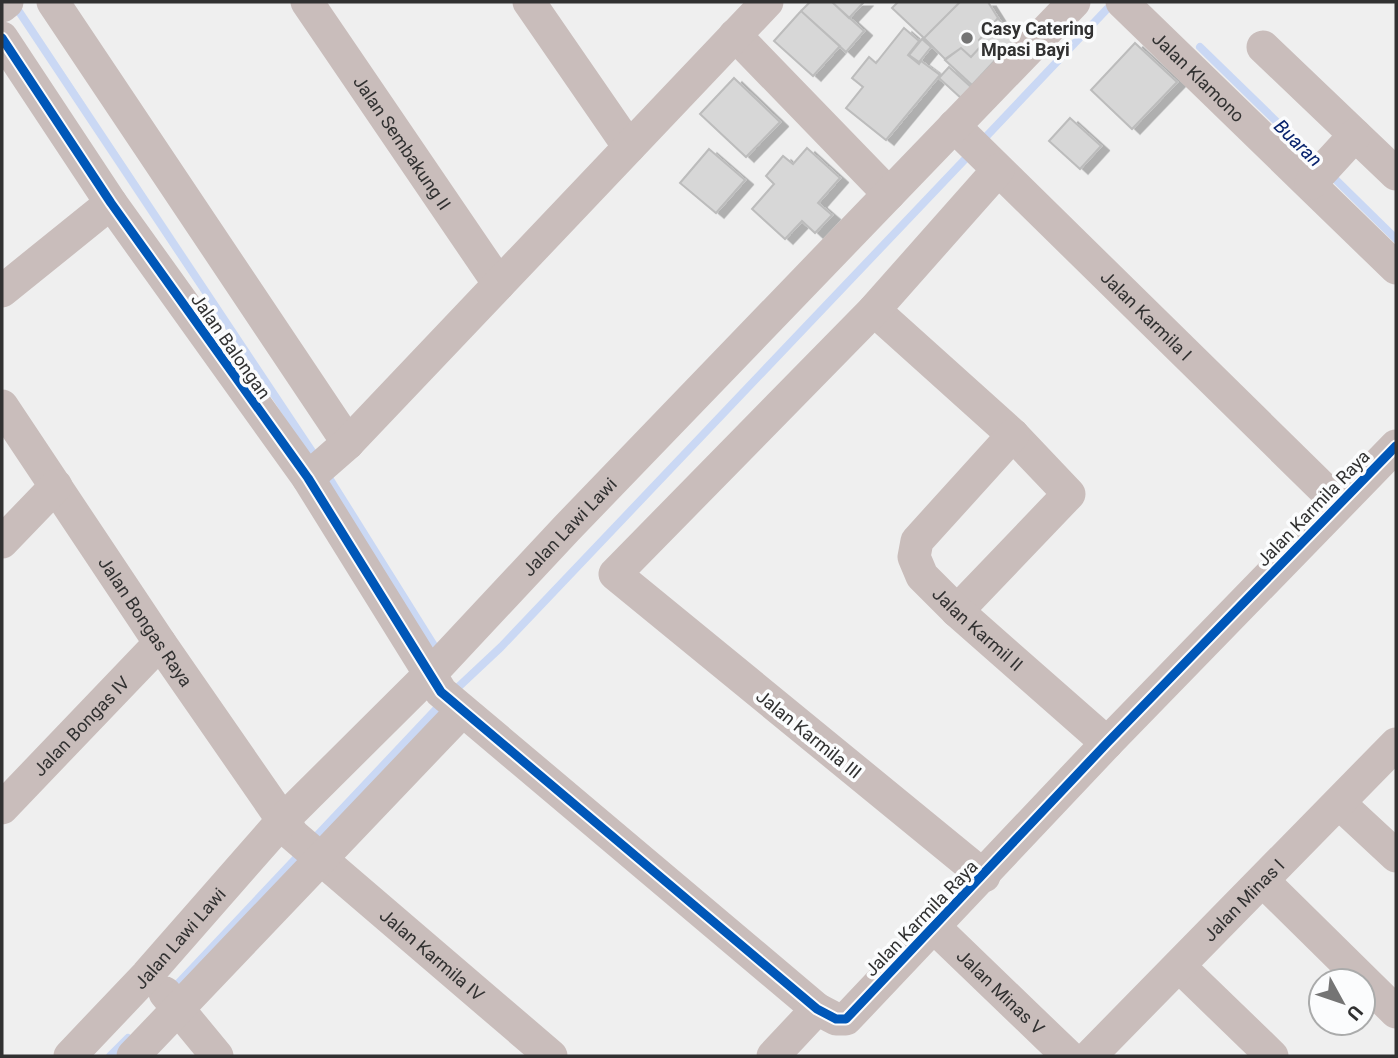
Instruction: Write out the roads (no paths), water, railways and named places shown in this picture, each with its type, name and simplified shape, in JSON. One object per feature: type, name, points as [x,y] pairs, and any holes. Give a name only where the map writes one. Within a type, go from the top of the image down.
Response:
[{"type":"street","points":[[2,6],[7,2]]},
{"type":"street","points":[[53,2],[327,462],[767,2]]},
{"type":"street","name":"Jalan Sembakung II","points":[[307,2],[499,284]]},
{"type":"street","points":[[529,2],[629,147]]},
{"type":"street","name":"Jalan Lawi Lawi","points":[[70,1056],[166,995],[302,841],[889,194],[975,147],[1074,2]]},
{"type":"street","name":"Jalan Klamono","points":[[1122,2],[1321,172],[1396,268]]},
{"type":"street","points":[[735,35],[889,194]]},
{"type":"street","name":"Jalan Balongan","points":[[2,38],[111,204],[327,462],[446,682]]},
{"type":"street","points":[[1263,47],[1396,174]]},
{"type":"street","points":[[1321,172],[1355,135]]},
{"type":"street","points":[[957,611],[1069,494],[1013,435],[874,310],[975,147]]},
{"type":"street","name":"Jalan Karmila I","points":[[975,147],[1339,504]]},
{"type":"street","points":[[2,291],[111,204]]},
{"type":"street","name":"Jalan Karmila III","points":[[874,310],[615,574],[984,876]]},
{"type":"street","name":"Jalan Bongas Raya","points":[[2,406],[160,643],[302,841]]},
{"type":"street","name":"Jalan Karmil II","points":[[1013,435],[917,541],[914,558],[922,576],[957,611],[1107,743]]},
{"type":"street","name":"Jalan Karmila Raya","points":[[446,682],[817,1009],[836,1020],[846,1019],[1107,743],[1339,504],[1394,452]]},
{"type":"street","points":[[2,542],[56,486]]},
{"type":"street","name":"Jalan Bongas IV","points":[[2,808],[160,643]]},
{"type":"street","points":[[133,1056],[166,995],[446,682]]},
{"type":"street","name":"Jalan Minas I","points":[[1090,1056],[1396,744]]},
{"type":"street","points":[[1339,803],[1396,856]]},
{"type":"street","name":"Jalan Karmila IV","points":[[302,841],[551,1056]]},
{"type":"street","points":[[1263,881],[1396,1012]]},
{"type":"street","name":"Jalan Minas V","points":[[933,927],[1068,1056]]},
{"type":"street","points":[[1179,965],[1272,1056]]},
{"type":"street","points":[[166,995],[217,1056]]},
{"type":"street","points":[[773,1056],[817,1009]]},
{"type":"waterway","points":[[14,4],[317,459]]},
{"type":"waterway","points":[[981,142],[1107,9]]},
{"type":"waterway","name":"Buaran","points":[[1200,47],[1318,162]]},
{"type":"waterway","points":[[453,692],[501,647],[970,154]]},
{"type":"waterway","name":"Buaran","points":[[1330,174],[1396,239]]},
{"type":"waterway","points":[[326,473],[440,655]]},
{"type":"waterway","points":[[311,842],[441,704]]},
{"type":"waterway","points":[[172,990],[302,852]]},
{"type":"waterway","points":[[110,1056],[128,1038]]},
{"type":"place","name":"Casy Catering Mpasi Bayi","points":[[967,38]]}]
